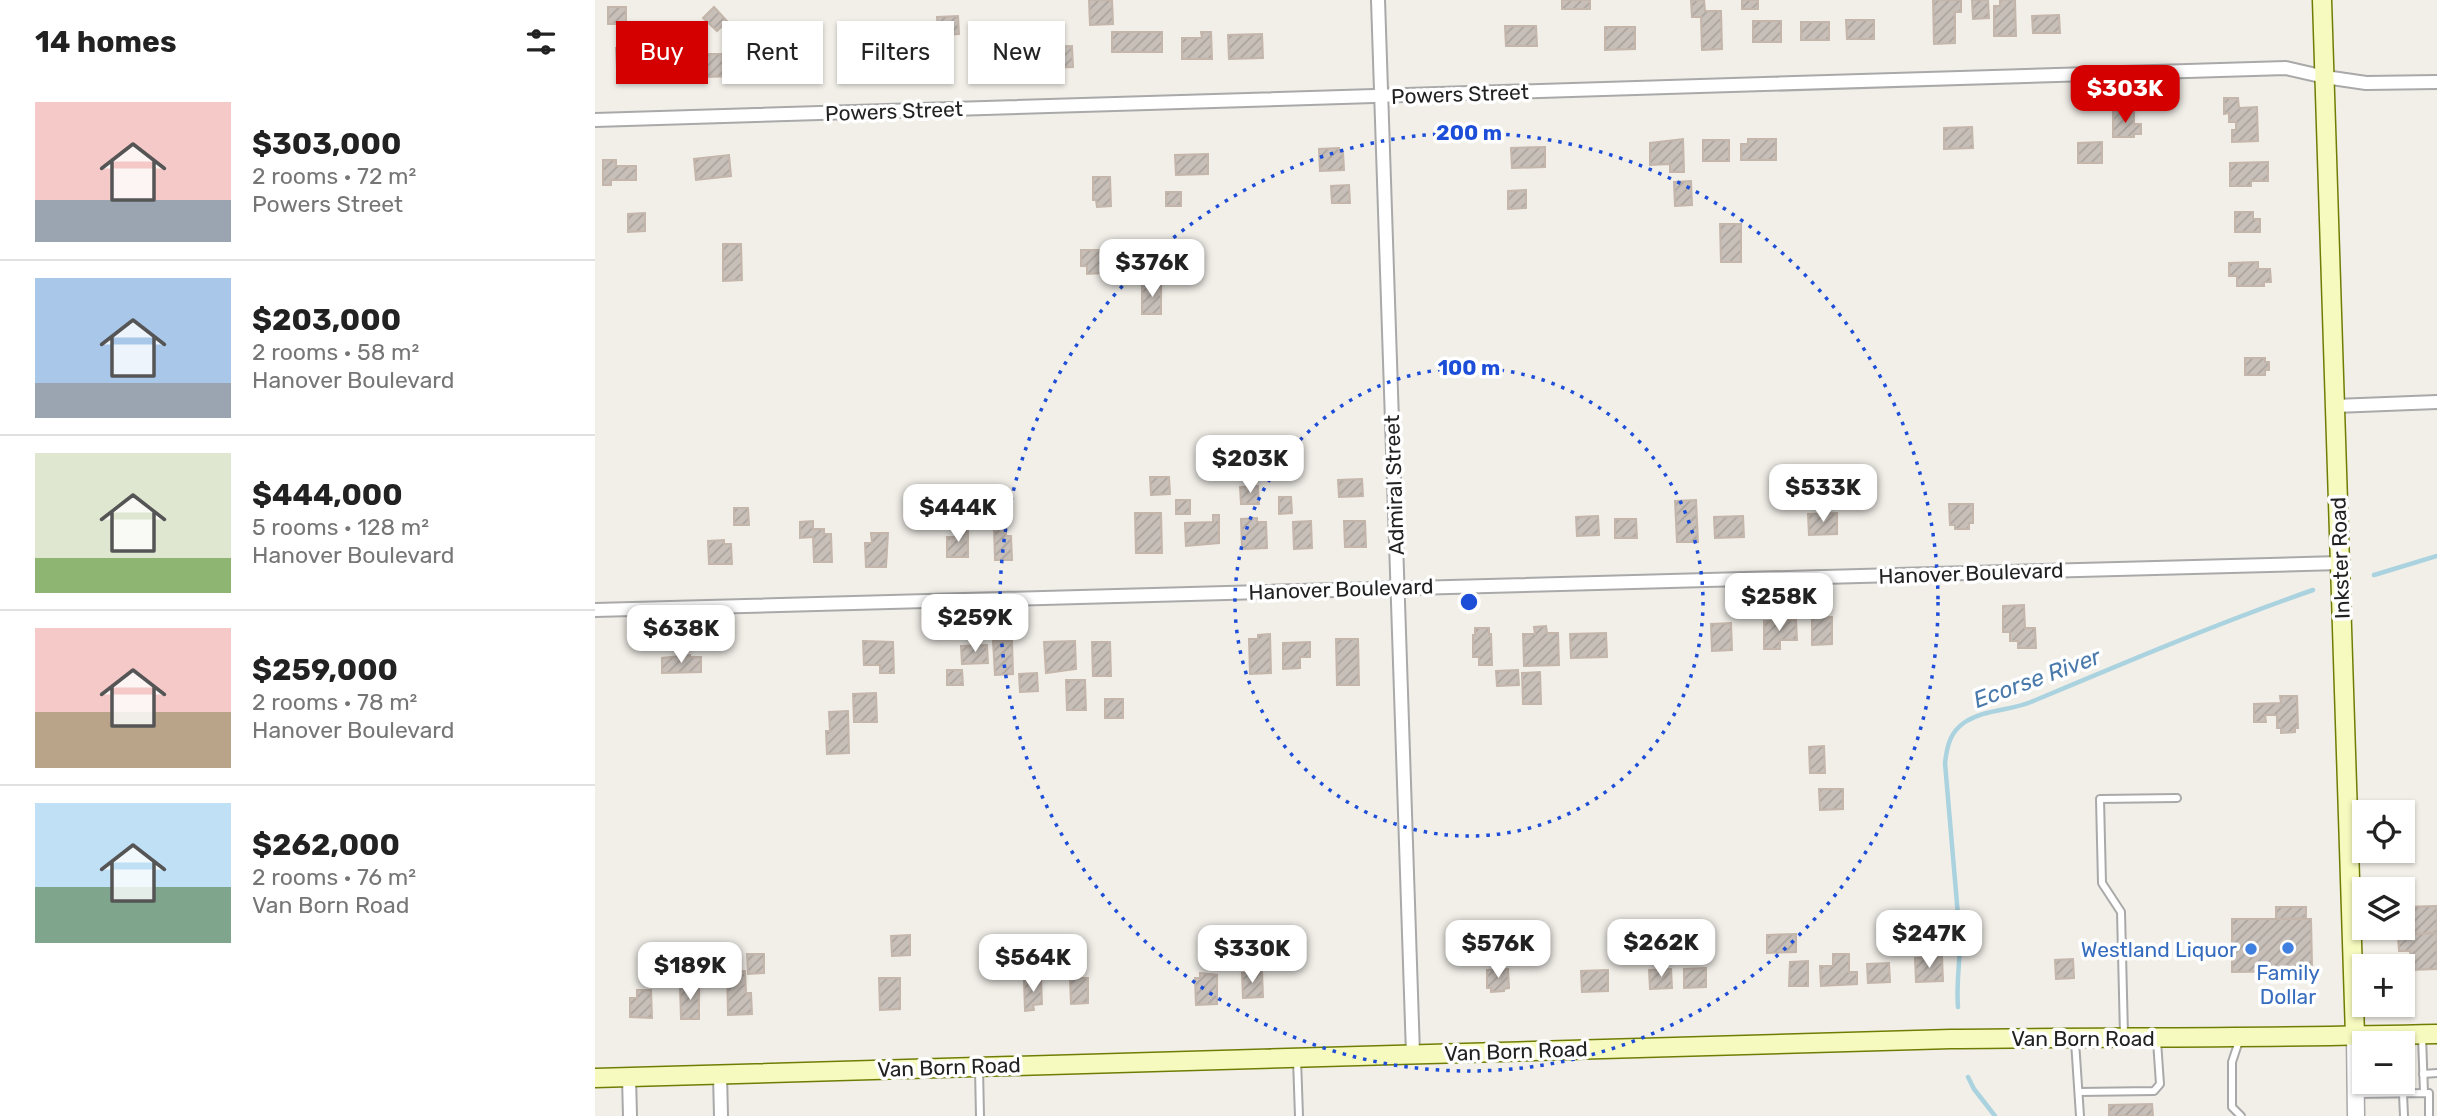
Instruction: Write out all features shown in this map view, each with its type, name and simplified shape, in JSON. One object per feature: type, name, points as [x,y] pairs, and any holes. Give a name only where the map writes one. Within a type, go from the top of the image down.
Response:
[{"type":"main road","name":"Inkster Road","points":[[2322,0],[2355,1031]]},
{"type":"main road","name":"Van Born Road","points":[[595,1078],[2075,1037],[2240,1039],[2352,1036]]},
{"type":"street","name":"Admiral Street","points":[[1378,0],[1413,1054]]},
{"type":"street","name":"Powers Street","points":[[595,120],[2286,68],[2366,83],[2437,82]]},
{"type":"street","points":[[2335,405],[2437,402]]},
{"type":"street","name":"Hanover Boulevard","points":[[595,610],[2340,563]]},
{"type":"street","points":[[720,1074],[721,1116]]},
{"type":"street","points":[[629,1077],[630,1116]]},
{"type":"street","name":"Inkster Road","points":[[2356,1094],[2356,1116]]},
{"type":"lane","points":[[2124,1037],[2121,912],[2102,883],[2100,799],[2177,798]]},
{"type":"lane","points":[[2424,1093],[2423,1074],[2429,1034]]},
{"type":"lane","points":[[2079,1092],[2154,1091],[2160,1084],[2156,1036]]},
{"type":"lane","points":[[2075,1037],[2080,1116]]},
{"type":"lane","points":[[2240,1039],[2232,1062],[2232,1107],[2241,1116]]},
{"type":"lane","points":[[1297,1057],[1299,1116]]},
{"type":"lane","points":[[979,1066],[981,1116]]},
{"type":"lane","points":[[2423,1074],[2437,1073]]},
{"type":"lane","points":[[2415,1093],[2429,1093],[2433,1102],[2430,1116]]},
{"type":"lane","points":[[2403,1094],[2404,1116]]},
{"type":"building","points":[[1089,0],[1112,0],[1113,24],[1090,25]]},
{"type":"building","points":[[1562,0],[1590,0],[1590,9],[1562,9]]},
{"type":"building","points":[[1691,0],[1704,0],[1705,11],[1721,11],[1722,49],[1702,50],[1701,17],[1692,17]]},
{"type":"building","points":[[1742,0],[1758,0],[1758,9],[1742,9]]},
{"type":"building","points":[[1933,0],[1961,0],[1961,12],[1955,12],[1955,43],[1934,44]]},
{"type":"building","points":[[1972,0],[1988,0],[1989,18],[1973,19]]},
{"type":"building","points":[[2000,0],[2015,0],[2016,36],[1994,36],[1994,6],[2000,6]]},
{"type":"building","points":[[608,7],[626,7],[626,21],[608,24]]},
{"type":"building","points":[[714,7],[727,21],[722,21],[722,26],[717,31],[703,18]]},
{"type":"building","points":[[2059,15],[2060,33],[2033,33],[2032,16]]},
{"type":"building","points":[[958,16],[959,34],[954,34],[954,21],[937,21],[937,17]]},
{"type":"building","points":[[1846,20],[1874,20],[1874,39],[1847,39]]},
{"type":"building","points":[[1753,21],[1781,21],[1781,42],[1753,42]]},
{"type":"building","points":[[1801,22],[1829,22],[1829,40],[1801,40]]},
{"type":"building","points":[[1505,26],[1536,26],[1537,46],[1506,46]]},
{"type":"building","points":[[1605,27],[1635,27],[1635,49],[1605,50]]},
{"type":"building","points":[[1112,32],[1162,32],[1162,52],[1112,52]]},
{"type":"building","points":[[1201,32],[1211,32],[1212,59],[1182,59],[1182,38],[1202,38]]},
{"type":"building","points":[[1262,34],[1263,58],[1229,59],[1228,35]]},
{"type":"building","points":[[1065,46],[1072,46],[1073,67],[1065,67]]},
{"type":"building","points":[[708,54],[722,54],[722,77],[708,77]]},
{"type":"building","points":[[2224,98],[2238,98],[2239,108],[2257,107],[2258,141],[2232,142],[2232,130],[2236,130],[2236,122],[2229,122],[2229,113],[2224,114]]},
{"type":"building","points":[[2113,111],[2134,111],[2134,124],[2141,124],[2141,134],[2134,134],[2134,137],[2113,137]]},
{"type":"building","points":[[1972,127],[1973,148],[1944,149],[1944,128]]},
{"type":"building","points":[[1683,139],[1684,172],[1670,172],[1670,164],[1650,165],[1650,143]]},
{"type":"building","points":[[1748,139],[1776,139],[1776,160],[1741,160],[1741,144],[1748,144]]},
{"type":"building","points":[[1703,140],[1729,140],[1729,161],[1703,161]]},
{"type":"building","points":[[2102,142],[2102,163],[2078,163],[2078,143]]},
{"type":"building","points":[[1545,147],[1545,167],[1512,168],[1511,148]]},
{"type":"building","points":[[1339,148],[1339,152],[1343,152],[1344,170],[1320,171],[1319,149]]},
{"type":"building","points":[[1208,154],[1208,174],[1176,175],[1175,155]]},
{"type":"building","points":[[729,155],[731,176],[696,180],[694,159]]},
{"type":"building","points":[[603,160],[616,160],[616,166],[636,166],[636,180],[611,180],[611,185],[603,185]]},
{"type":"building","points":[[2268,162],[2268,181],[2251,181],[2251,186],[2230,186],[2230,163]]},
{"type":"building","points":[[1093,177],[1110,177],[1111,206],[1097,207],[1096,200],[1093,200]]},
{"type":"building","points":[[1691,181],[1692,205],[1675,206],[1674,182]]},
{"type":"building","points":[[1349,185],[1350,203],[1332,203],[1331,186]]},
{"type":"building","points":[[1526,190],[1526,208],[1508,209],[1508,191]]},
{"type":"building","points":[[1166,192],[1181,192],[1181,206],[1166,206]]},
{"type":"building","points":[[2235,212],[2253,212],[2253,219],[2260,219],[2260,232],[2235,232]]},
{"type":"building","points":[[645,213],[645,231],[628,232],[628,214]]},
{"type":"building","points":[[1720,224],[1741,224],[1741,262],[1721,262]]},
{"type":"building","points":[[723,244],[741,244],[742,280],[723,281]]},
{"type":"building","points":[[1081,250],[1104,250],[1104,273],[1087,274],[1087,266],[1081,266]]},
{"type":"building","points":[[2258,262],[2258,269],[2270,269],[2271,282],[2264,282],[2264,286],[2237,286],[2237,276],[2229,276],[2229,263]]},
{"type":"building","points":[[1142,284],[1161,284],[1161,314],[1142,314]]},
{"type":"building","points":[[2245,358],[2265,358],[2265,362],[2269,362],[2269,370],[2265,370],[2265,375],[2245,375]]},
{"type":"building","points":[[1150,477],[1169,477],[1170,494],[1151,495]]},
{"type":"building","points":[[1362,479],[1363,496],[1339,497],[1338,480]]},
{"type":"building","points":[[1258,486],[1259,504],[1241,504],[1240,487]]},
{"type":"building","points":[[960,491],[976,491],[977,508],[961,508]]},
{"type":"building","points":[[1279,497],[1291,497],[1292,513],[1279,514]]},
{"type":"building","points":[[1176,500],[1190,500],[1190,514],[1176,514]]},
{"type":"building","points":[[1696,500],[1698,542],[1677,542],[1675,501]]},
{"type":"building","points":[[1949,504],[1973,504],[1973,523],[1969,523],[1969,529],[1955,529],[1955,525],[1950,525]]},
{"type":"building","points":[[734,508],[748,508],[749,525],[734,525]]},
{"type":"building","points":[[1135,513],[1161,513],[1162,553],[1136,553]]},
{"type":"building","points":[[1837,513],[1837,534],[1809,535],[1808,514]]},
{"type":"building","points":[[1213,515],[1219,515],[1219,543],[1186,546],[1185,523],[1213,522]]},
{"type":"building","points":[[1598,516],[1599,535],[1577,536],[1576,517]]},
{"type":"building","points":[[1743,516],[1744,537],[1715,538],[1714,517]]},
{"type":"building","points":[[1257,518],[1257,522],[1266,522],[1267,548],[1242,549],[1241,519]]},
{"type":"building","points":[[1615,519],[1636,519],[1637,538],[1615,538]]},
{"type":"building","points":[[813,521],[813,529],[824,529],[824,534],[831,534],[832,562],[814,562],[813,537],[800,538],[800,522]]},
{"type":"building","points":[[1311,521],[1312,548],[1294,549],[1293,522]]},
{"type":"building","points":[[1344,521],[1365,521],[1366,547],[1345,547]]},
{"type":"building","points":[[994,528],[1006,528],[1006,536],[1011,536],[1012,560],[995,560]]},
{"type":"building","points":[[955,529],[968,529],[968,557],[947,557],[947,537],[955,537]]},
{"type":"building","points":[[871,533],[888,533],[886,567],[866,567],[865,543],[872,543]]},
{"type":"building","points":[[724,540],[724,544],[731,544],[732,564],[709,564],[708,541]]},
{"type":"building","points":[[2024,605],[2025,628],[2035,628],[2036,648],[2018,648],[2018,641],[2010,641],[2010,632],[2003,632],[2003,606]]},
{"type":"building","points":[[1832,617],[1832,644],[1812,645],[1812,618]]},
{"type":"building","points":[[1796,620],[1797,640],[1780,640],[1780,649],[1764,649],[1764,621]]},
{"type":"building","points":[[1731,623],[1732,650],[1712,651],[1711,624]]},
{"type":"building","points":[[1546,626],[1547,633],[1558,633],[1559,665],[1524,666],[1523,634],[1535,634],[1534,627]]},
{"type":"building","points":[[1475,628],[1489,628],[1492,665],[1479,665],[1479,657],[1473,657]]},
{"type":"building","points":[[1606,633],[1607,657],[1571,658],[1570,634]]},
{"type":"building","points":[[1270,634],[1271,673],[1250,674],[1249,639]]},
{"type":"building","points":[[1336,639],[1358,639],[1359,685],[1337,685]]},
{"type":"building","points":[[863,641],[893,642],[894,673],[880,673],[880,665],[864,665]]},
{"type":"building","points":[[993,641],[1012,641],[1013,674],[995,675]]},
{"type":"building","points":[[1075,641],[1076,669],[1046,673],[1044,642]]},
{"type":"building","points":[[1092,642],[1110,642],[1111,676],[1093,676]]},
{"type":"building","points":[[1310,642],[1310,657],[1300,657],[1300,668],[1283,669],[1283,643]]},
{"type":"building","points":[[987,645],[988,663],[962,664],[961,646]]},
{"type":"building","points":[[690,655],[701,657],[701,672],[662,673],[662,658]]},
{"type":"building","points":[[947,670],[962,670],[963,685],[947,685]]},
{"type":"building","points":[[1518,670],[1519,685],[1497,686],[1496,671]]},
{"type":"building","points":[[1540,672],[1541,704],[1523,704],[1522,673]]},
{"type":"building","points":[[1037,673],[1038,691],[1020,692],[1019,674]]},
{"type":"building","points":[[1066,680],[1085,680],[1086,710],[1067,710]]},
{"type":"building","points":[[876,693],[877,722],[854,722],[853,694]]},
{"type":"building","points":[[2280,696],[2297,696],[2298,728],[2295,728],[2295,732],[2281,733],[2281,728],[2277,728],[2277,715],[2265,715],[2266,722],[2254,722],[2254,704],[2281,703]]},
{"type":"building","points":[[1105,699],[1123,699],[1123,718],[1105,718]]},
{"type":"building","points":[[848,711],[849,753],[827,754],[829,712]]},
{"type":"building","points":[[1824,746],[1825,773],[1810,773],[1809,747]]},
{"type":"building","points":[[1819,789],[1843,789],[1843,809],[1820,810]]},
{"type":"building","points":[[2437,906],[2437,933],[2415,934],[2415,907]]},
{"type":"building","points":[[2276,907],[2306,907],[2306,918],[2276,919]]},
{"type":"building","points":[[1924,918],[1924,936],[1909,937],[1908,919]]},
{"type":"building","points":[[1905,919],[1905,938],[1886,938],[1885,920]]},
{"type":"building","points":[[2232,919],[2311,919],[2312,966],[2307,971],[2232,972]]},
{"type":"building","points":[[1270,933],[1271,953],[1252,954],[1252,934]]},
{"type":"building","points":[[2437,933],[2437,969],[2415,970],[2415,954],[2399,951],[2398,940],[2415,940],[2415,934]]},
{"type":"building","points":[[1796,934],[1796,952],[1767,953],[1767,935]]},
{"type":"building","points":[[910,935],[910,955],[892,956],[891,936]]},
{"type":"building","points":[[1069,943],[1070,975],[1052,976],[1051,944]]},
{"type":"building","points":[[1232,948],[1233,968],[1214,969],[1214,949]]},
{"type":"building","points":[[1034,952],[1035,968],[1030,968],[1030,972],[1011,972],[1011,953]]},
{"type":"building","points":[[747,954],[764,954],[764,973],[748,974]]},
{"type":"building","points":[[1833,954],[1849,954],[1849,972],[1857,972],[1857,984],[1821,986],[1820,966],[1833,966]]},
{"type":"building","points":[[1942,957],[1943,981],[1916,982],[1915,958]]},
{"type":"building","points":[[2073,959],[2074,978],[2056,979],[2055,960]]},
{"type":"building","points":[[669,961],[670,981],[651,982],[651,962]]},
{"type":"building","points":[[1808,961],[1808,986],[1789,986],[1790,962]]},
{"type":"building","points":[[1889,963],[1890,982],[1868,983],[1867,964]]},
{"type":"building","points":[[1706,968],[1706,987],[1684,988],[1684,969]]},
{"type":"building","points":[[1508,969],[1509,988],[1491,992],[1491,988],[1487,988],[1487,970]]},
{"type":"building","points":[[1671,969],[1672,988],[1650,989],[1649,970]]},
{"type":"building","points":[[1608,970],[1608,991],[1582,992],[1581,971]]},
{"type":"building","points":[[745,971],[746,993],[751,993],[752,1014],[728,1015],[727,972]]},
{"type":"building","points":[[1262,972],[1263,997],[1243,998],[1242,973]]},
{"type":"building","points":[[1200,973],[1217,975],[1217,1004],[1196,1005],[1195,978],[1200,978]]},
{"type":"building","points":[[879,978],[900,978],[900,1009],[880,1010]]},
{"type":"building","points":[[1070,978],[1088,978],[1088,1003],[1071,1004]]},
{"type":"building","points":[[1041,979],[1042,1004],[1033,1005],[1034,1010],[1025,1011],[1024,980]]},
{"type":"building","points":[[680,986],[699,986],[699,1019],[681,1019]]},
{"type":"building","points":[[637,990],[651,990],[652,1018],[630,1017],[630,998],[637,998]]},
{"type":"building","points":[[2152,1104],[2153,1116],[2109,1116],[2109,1105]]},
{"type":"waterway","name":"Ecorse River","points":[[2374,575],[2437,556]]},
{"type":"waterway","name":"Ecorse River","points":[[1958,1007],[1960,939],[1945,763],[1948,745],[1956,730],[1973,718],[2031,702],[2136,658],[2313,590]]},
{"type":"waterway","name":"Ecorse River","points":[[1968,1077],[1995,1116]]},
{"type":"place","name":"Family Dollar","points":[[2288,948]]},
{"type":"place","name":"Westland Liquor","points":[[2251,949]]}]
